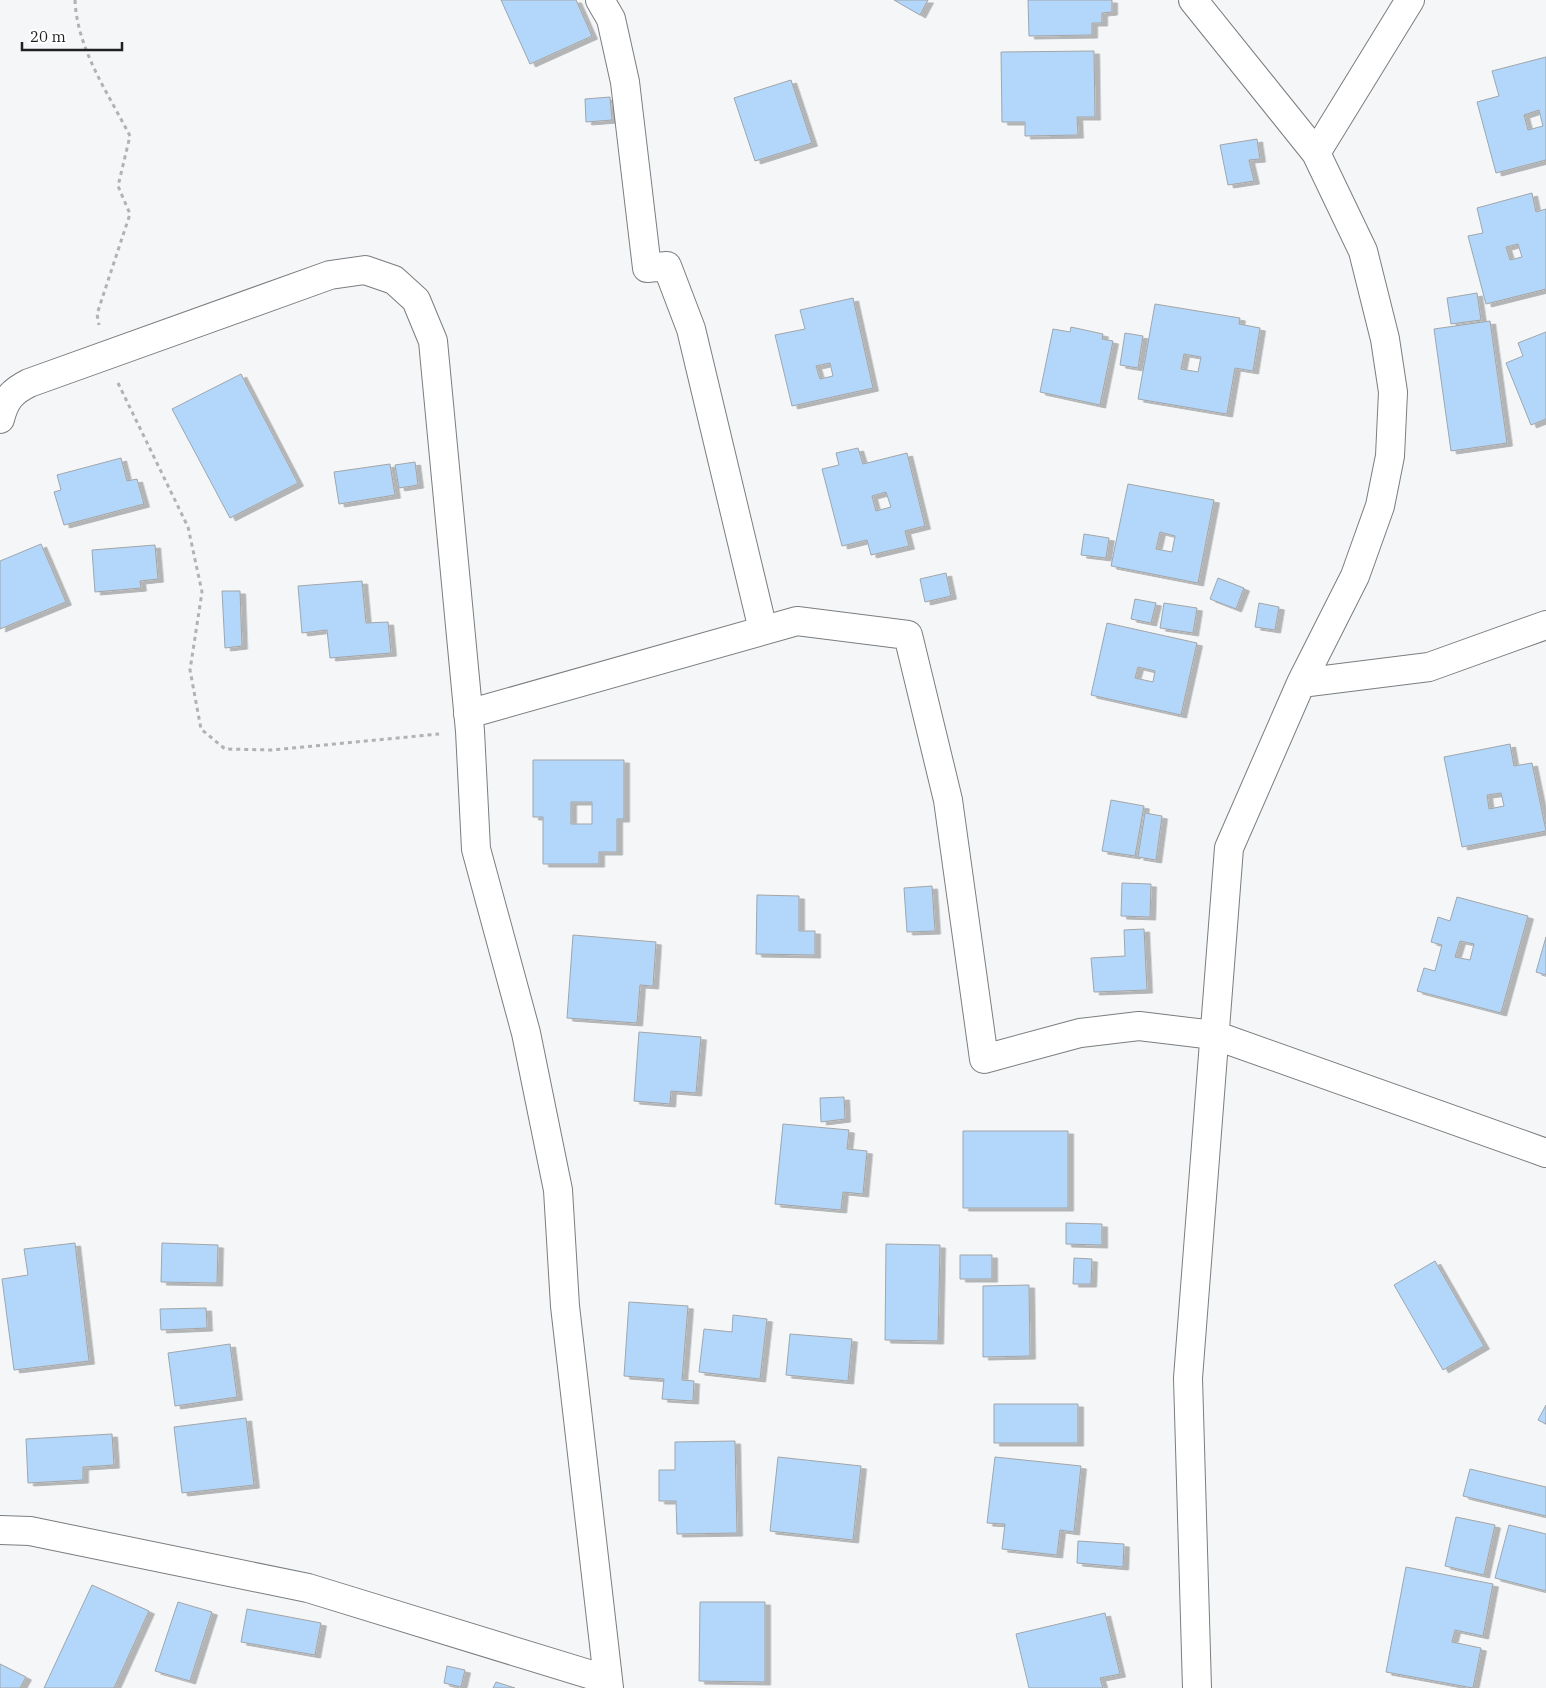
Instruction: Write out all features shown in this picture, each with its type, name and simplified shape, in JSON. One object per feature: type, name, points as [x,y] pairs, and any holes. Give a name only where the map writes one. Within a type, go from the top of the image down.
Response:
[{"type":"street","points":[[600,0],[611,18],[625,82],[647,268],[667,266],[691,329],[763,630]]},
{"type":"street","points":[[1193,0],[1316,153],[1363,251],[1385,338],[1393,392],[1390,456],[1380,506],[1355,576],[1301,683],[1229,848],[1188,1378],[1197,1688]]},
{"type":"street","points":[[1316,153],[1410,0]]},
{"type":"street","points":[[0,419],[4,404],[13,391],[29,383],[330,274],[365,270],[394,280],[416,300],[433,341],[469,722],[476,850],[526,1033],[558,1190],[565,1306],[609,1684],[308,1588],[30,1531],[0,1530]]},
{"type":"street","points":[[469,722],[797,621],[908,635],[948,800],[984,1059],[1080,1033],[1139,1026],[1214,1035],[1546,1153]]},
{"type":"street","points":[[1301,683],[1429,667],[1546,625]]},
{"type":"path","points":[[75,0],[76,21],[89,59],[130,136],[118,186],[130,214],[97,314],[105,356],[188,527],[202,592],[190,670],[201,729],[225,748],[272,750],[469,722]]},
{"type":"building","points":[[501,0],[576,0],[592,36],[530,64]]},
{"type":"building","points":[[894,0],[928,0],[920,15]]},
{"type":"building","points":[[1028,0],[1112,0],[1112,12],[1102,13],[1102,23],[1092,23],[1092,35],[1029,36]]},
{"type":"building","points":[[1094,51],[1095,117],[1077,117],[1078,135],[1025,136],[1025,122],[1002,122],[1001,52]]},
{"type":"building","points":[[1546,57],[1546,160],[1496,173],[1477,102],[1499,96],[1492,71]],"holes":[[[1539,110],[1543,126],[1528,130],[1524,115]]]},
{"type":"building","points":[[791,80],[812,143],[755,161],[734,98]]},
{"type":"building","points":[[610,97],[612,120],[586,122],[585,99]]},
{"type":"building","points":[[1257,139],[1260,159],[1249,160],[1254,181],[1228,185],[1220,145]]},
{"type":"building","points":[[1532,193],[1536,212],[1546,209],[1546,289],[1486,304],[1468,236],[1483,233],[1477,208]],"holes":[[[1518,244],[1522,257],[1510,260],[1506,247]]]},
{"type":"building","points":[[1477,293],[1481,320],[1451,324],[1447,298]]},
{"type":"building","points":[[853,298],[873,388],[792,406],[775,335],[805,329],[800,310]],"holes":[[[830,363],[833,376],[820,379],[816,366]]]},
{"type":"building","points":[[1155,304],[1240,318],[1239,324],[1260,328],[1253,371],[1235,368],[1227,414],[1138,399]],"holes":[[[1184,354],[1201,357],[1198,372],[1181,369]]]},
{"type":"building","points":[[1490,321],[1507,443],[1451,451],[1434,329]]},
{"type":"building","points":[[1071,327],[1103,334],[1102,339],[1113,341],[1100,405],[1040,392],[1053,329],[1070,332]]},
{"type":"building","points":[[1546,332],[1546,419],[1531,425],[1506,363],[1523,356],[1518,343]]},
{"type":"building","points":[[1125,333],[1143,336],[1138,368],[1120,365]]},
{"type":"building","points":[[241,374],[298,483],[230,518],[172,409]]},
{"type":"building","points":[[858,448],[863,464],[907,453],[925,526],[905,531],[909,546],[871,555],[867,540],[842,546],[822,469],[839,465],[836,453]],"holes":[[[886,492],[891,507],[876,511],[872,496]]]},
{"type":"building","points":[[121,458],[127,481],[137,479],[144,504],[64,525],[54,492],[61,490],[57,475]]},
{"type":"building","points":[[415,462],[418,485],[399,488],[395,465]]},
{"type":"building","points":[[390,464],[395,495],[339,504],[334,472]]},
{"type":"building","points":[[1128,484],[1214,500],[1198,583],[1111,566]],"holes":[[[1160,532],[1175,536],[1172,552],[1156,549]]]},
{"type":"building","points":[[1084,534],[1109,538],[1106,558],[1081,555]]},
{"type":"building","points":[[41,544],[66,602],[0,629],[0,561]]},
{"type":"building","points":[[155,545],[158,579],[140,581],[141,588],[95,592],[92,550]]},
{"type":"building","points":[[946,573],[951,596],[925,602],[920,579]]},
{"type":"building","points":[[1218,578],[1244,588],[1236,609],[1210,599]]},
{"type":"building","points":[[362,581],[366,623],[388,622],[391,653],[330,658],[327,630],[302,633],[298,586]]},
{"type":"building","points":[[222,591],[240,591],[242,646],[225,648]]},
{"type":"building","points":[[1135,599],[1156,603],[1151,623],[1131,619]]},
{"type":"building","points":[[1164,603],[1197,608],[1193,633],[1160,628]]},
{"type":"building","points":[[1259,603],[1279,607],[1275,630],[1255,627]]},
{"type":"building","points":[[1107,623],[1197,643],[1181,715],[1091,695]],"holes":[[[1138,667],[1155,671],[1153,682],[1135,678]]]},
{"type":"building","points":[[1510,744],[1514,766],[1532,763],[1546,831],[1462,847],[1444,757]],"holes":[[[1501,793],[1504,806],[1489,809],[1487,795]]]},
{"type":"building","points":[[533,760],[624,760],[624,819],[617,819],[617,852],[599,852],[599,864],[543,864],[543,817],[533,817]],"holes":[[[571,802],[592,802],[592,824],[571,824]]]},
{"type":"building","points":[[1111,800],[1144,806],[1135,856],[1102,851]]},
{"type":"building","points":[[1145,813],[1162,816],[1156,860],[1138,857]]},
{"type":"building","points":[[1122,883],[1151,884],[1150,917],[1121,916]]},
{"type":"building","points":[[932,886],[935,931],[907,932],[904,888]]},
{"type":"building","points":[[757,895],[799,896],[799,931],[815,931],[815,955],[756,954]]},
{"type":"building","points":[[1457,897],[1528,916],[1501,1013],[1417,991],[1424,968],[1435,971],[1442,945],[1431,942],[1438,917],[1450,921]],"holes":[[[1460,941],[1474,944],[1470,960],[1455,957]]]},
{"type":"building","points":[[1144,929],[1147,990],[1094,992],[1091,958],[1125,956],[1124,930]]},
{"type":"building","points":[[573,935],[656,942],[653,986],[640,985],[637,1023],[567,1018]]},
{"type":"building","points":[[1546,937],[1546,975],[1536,972]]},
{"type":"building","points":[[639,1032],[701,1037],[696,1093],[671,1091],[670,1104],[634,1101]]},
{"type":"building","points":[[844,1097],[845,1119],[821,1122],[820,1098]]},
{"type":"building","points":[[783,1124],[849,1130],[847,1149],[867,1151],[863,1194],[843,1192],[841,1210],[775,1204]]},
{"type":"building","points":[[963,1131],[1068,1131],[1068,1208],[963,1208]]},
{"type":"building","points":[[1066,1223],[1102,1224],[1102,1245],[1066,1244]]},
{"type":"building","points":[[75,1243],[89,1361],[14,1370],[2,1279],[28,1275],[24,1249]]},
{"type":"building","points":[[162,1243],[218,1245],[217,1283],[161,1282]]},
{"type":"building","points":[[886,1244],[940,1245],[938,1341],[885,1340]]},
{"type":"building","points":[[960,1255],[992,1255],[992,1279],[960,1279]]},
{"type":"building","points":[[1074,1258],[1092,1259],[1091,1284],[1073,1284]]},
{"type":"building","points":[[1435,1261],[1484,1346],[1443,1370],[1394,1285]]},
{"type":"building","points":[[1029,1285],[1030,1356],[983,1357],[983,1286]]},
{"type":"building","points":[[629,1302],[688,1306],[682,1380],[694,1381],[693,1401],[662,1399],[664,1379],[624,1376]]},
{"type":"building","points":[[206,1308],[207,1328],[161,1330],[160,1309]]},
{"type":"building","points":[[733,1315],[767,1319],[760,1379],[699,1372],[704,1329],[732,1332]]},
{"type":"building","points":[[790,1334],[852,1339],[848,1381],[786,1375]]},
{"type":"building","points":[[230,1344],[237,1397],[175,1406],[168,1353]]},
{"type":"building","points":[[994,1404],[1078,1404],[1078,1443],[994,1443]]},
{"type":"building","points":[[1546,1405],[1546,1424],[1538,1420]]},
{"type":"building","points":[[246,1418],[254,1485],[182,1493],[174,1427]]},
{"type":"building","points":[[112,1434],[114,1465],[83,1467],[83,1480],[28,1483],[26,1439]]},
{"type":"building","points":[[735,1441],[737,1533],[677,1534],[676,1501],[659,1501],[659,1470],[675,1470],[675,1442]]},
{"type":"building","points":[[778,1457],[861,1466],[853,1540],[770,1531]]},
{"type":"building","points":[[995,1457],[1081,1466],[1074,1532],[1060,1530],[1057,1555],[1002,1549],[1005,1524],[987,1523]]},
{"type":"building","points":[[1470,1469],[1546,1487],[1546,1516],[1463,1496]]},
{"type":"building","points":[[1456,1517],[1495,1525],[1484,1575],[1445,1566]]},
{"type":"building","points":[[1509,1525],[1546,1534],[1546,1591],[1495,1578]]},
{"type":"building","points":[[1078,1541],[1124,1544],[1123,1567],[1077,1563]]},
{"type":"building","points":[[1406,1567],[1493,1584],[1483,1636],[1455,1630],[1452,1642],[1481,1648],[1473,1688],[1386,1672]]},
{"type":"building","points":[[92,1585],[149,1611],[114,1688],[44,1688]]},
{"type":"building","points":[[178,1602],[212,1612],[190,1681],[155,1671]]},
{"type":"building","points":[[700,1602],[765,1602],[765,1682],[699,1681]]},
{"type":"building","points":[[247,1609],[321,1623],[315,1655],[241,1642]]},
{"type":"building","points":[[1105,1613],[1120,1674],[1100,1678],[1103,1688],[1029,1688],[1016,1634]]},
{"type":"building","points":[[0,1664],[26,1677],[20,1688],[0,1688]]},
{"type":"building","points":[[447,1666],[465,1670],[461,1687],[444,1683]]},
{"type":"building","points":[[496,1682],[515,1688],[493,1688]]}]
